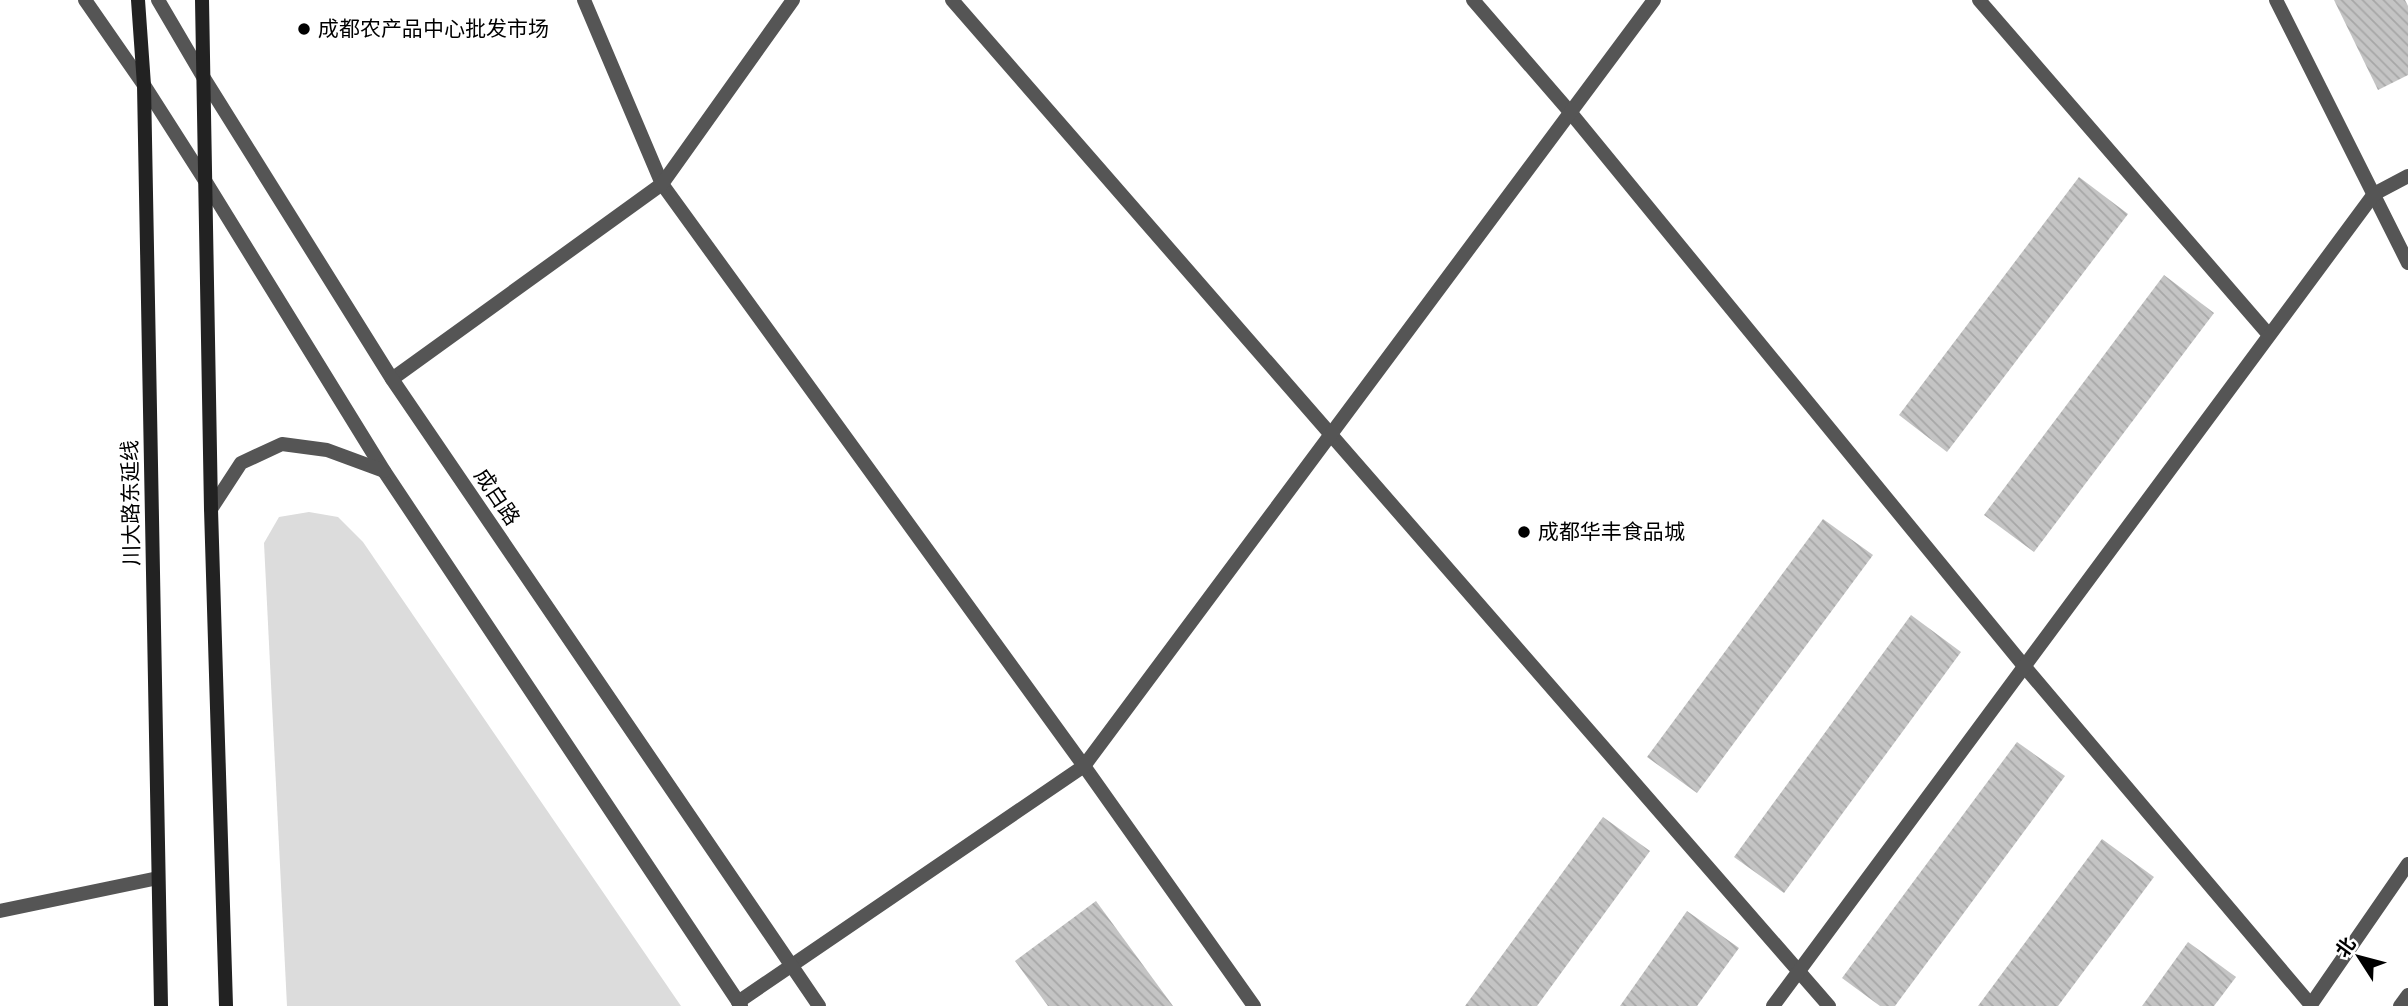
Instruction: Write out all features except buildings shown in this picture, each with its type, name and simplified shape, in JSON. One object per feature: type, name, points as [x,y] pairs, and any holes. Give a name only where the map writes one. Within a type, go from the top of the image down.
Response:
[{"type":"main road","name":"川大路东延线","points":[[138,0],[144,85],[161,1006]]},
{"type":"main road","points":[[201,0],[211,509],[226,1006]]},
{"type":"street","points":[[85,0],[204,179],[384,471],[739,1004],[791,964],[1084,766],[1654,0]]},
{"type":"street","name":"成白路","points":[[158,0],[392,379],[819,1006]]},
{"type":"street","points":[[584,0],[662,184],[1084,766],[1254,1006]]},
{"type":"street","points":[[392,379],[662,184],[793,0]]},
{"type":"street","points":[[952,0],[1829,1006]]},
{"type":"street","points":[[1473,0],[1570,112],[2024,666],[2310,1005],[2408,864]]},
{"type":"street","points":[[1979,0],[2269,335]]},
{"type":"street","points":[[2276,0],[2408,263]]},
{"type":"street","points":[[1773,1006],[2374,194],[2408,176]]},
{"type":"street","points":[[211,509],[241,463],[282,444],[327,450],[384,471]]},
{"type":"street","points":[[0,911],[158,878]]},
{"type":"street","points":[[2400,1006],[2408,995]]},
{"type":"shaded area","points":[[309,512],[338,517],[363,542],[681,1006],[287,1006],[264,543],[279,517]]},
{"type":"place","name":"成都农产品中心批发市场","points":[[304,29]]},
{"type":"place","name":"成都华丰食品城","points":[[1524,532]]}]
